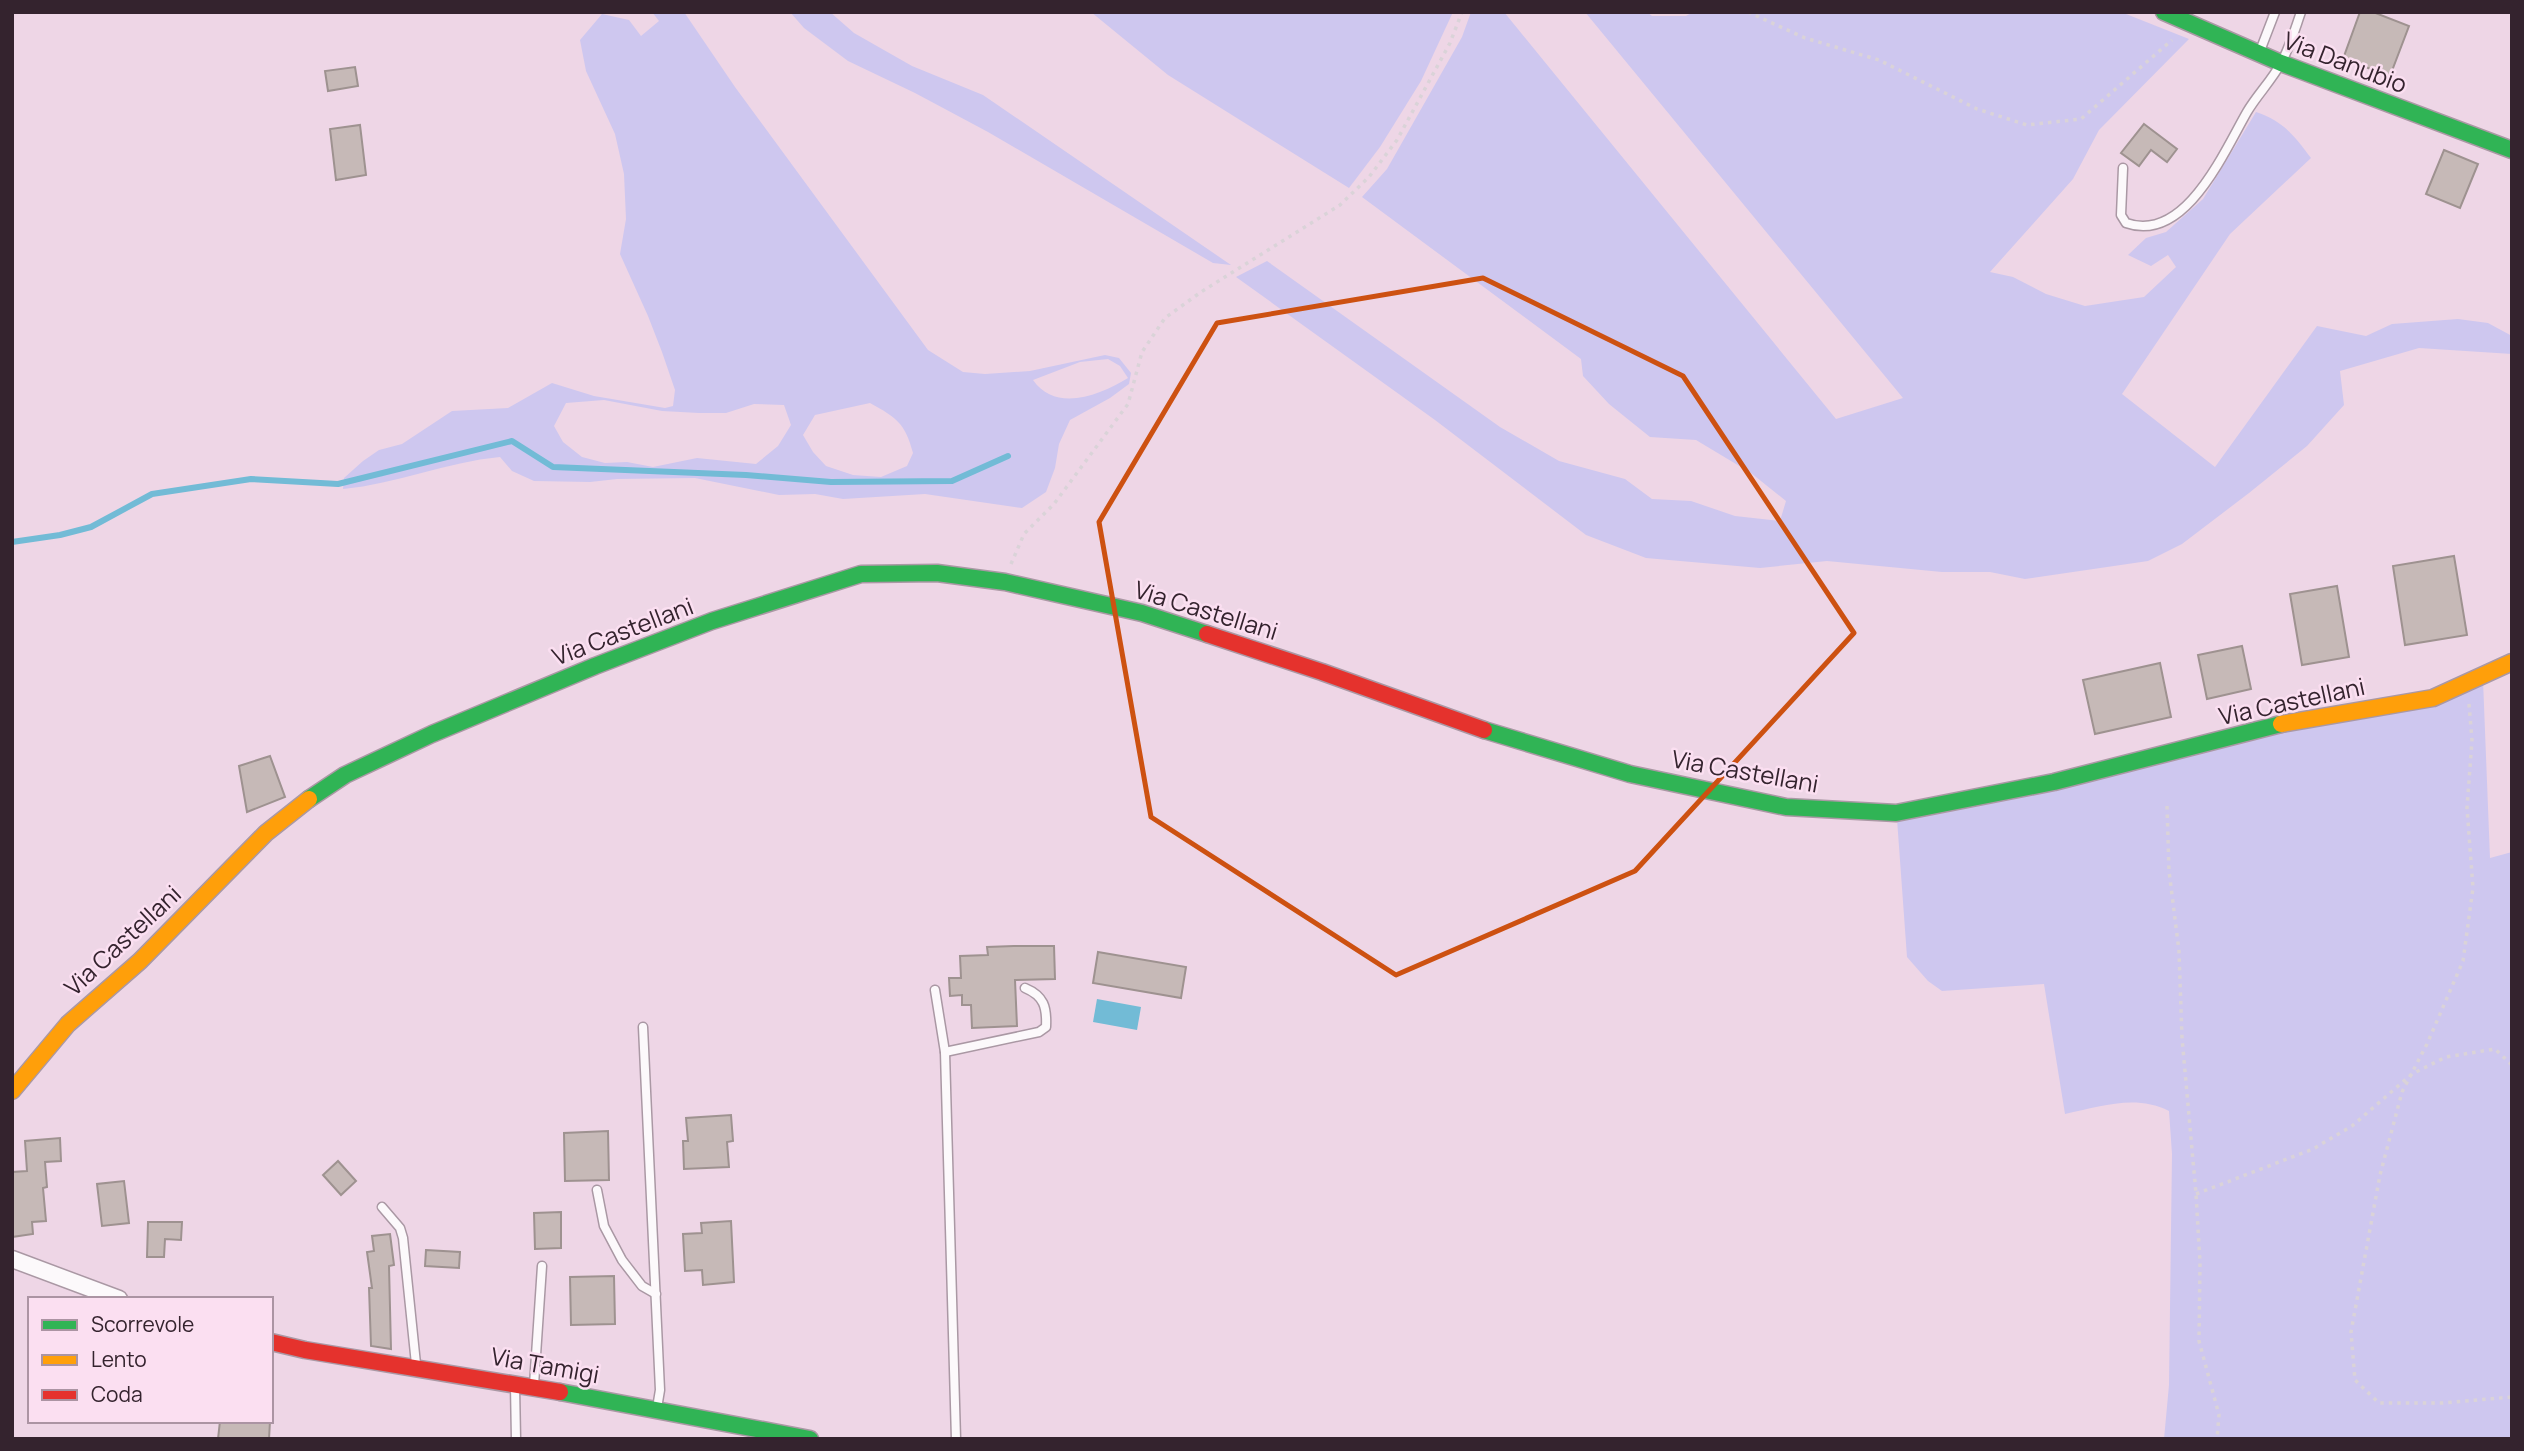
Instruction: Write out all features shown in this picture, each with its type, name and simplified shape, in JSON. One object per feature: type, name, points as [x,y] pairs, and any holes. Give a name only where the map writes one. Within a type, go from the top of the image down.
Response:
[{"type":"street","name":"Via Danubio","points":[[2164,12],[2281,63],[2512,150]]},
{"type":"street","name":"Via Castellani","points":[[12,1091],[68,1024],[140,961],[266,833],[345,775],[432,734],[595,666],[712,621],[861,574],[937,573],[1005,582],[1142,613],[1322,672],[1486,731],[1630,774],[1786,807],[1896,813],[2054,782],[2283,724],[2433,698],[2512,662]]},
{"type":"street","points":[[12,1259],[114,1297]]},
{"type":"street","name":"Via Tamigi","points":[[273,1342],[515,1383],[810,1439]]},
{"type":"lane","points":[[2259,54],[2275,12]]},
{"type":"lane","points":[[2123,168],[2121,215],[2126,223],[2136,227],[2150,227],[2173,217],[2190,203],[2281,63],[2301,12]]},
{"type":"lane","points":[[945,1052],[1039,1032],[1046,1027],[1045,1005],[1036,993],[1025,988]]},
{"type":"lane","points":[[935,990],[945,1052],[956,1439]]},
{"type":"lane","points":[[643,1027],[660,1390],[657,1410]]},
{"type":"lane","points":[[597,1190],[604,1226],[622,1260],[642,1286],[656,1294]]},
{"type":"lane","points":[[382,1207],[400,1228],[403,1238],[416,1366]]},
{"type":"lane","points":[[534,1387],[542,1266]]},
{"type":"lane","points":[[515,1383],[516,1439]]},
{"type":"path","points":[[1005,582],[1024,534],[1062,494],[1128,404],[1142,352],[1153,332],[1165,318],[1201,292],[1340,205],[1369,177],[1397,140],[1450,43],[1462,12]]},
{"type":"path","points":[[1748,12],[1805,38],[1879,60],[1977,108],[2027,125],[2081,119],[2189,24]]},
{"type":"path","points":[[2467,682],[2472,740],[2467,808],[2473,888],[2463,961],[2427,1044],[2402,1092],[2380,1175],[2351,1332],[2356,1380],[2379,1403],[2443,1403],[2512,1397]]},
{"type":"path","points":[[2166,806],[2196,1194],[2200,1263],[2199,1340],[2219,1415],[2217,1439]]},
{"type":"path","points":[[2196,1194],[2313,1149],[2353,1126],[2412,1074],[2446,1057],[2494,1049],[2512,1065]]},
{"type":"highlighted area","points":[[1483,278],[1683,376],[1854,633],[1635,871],[1396,975],[1151,817],[1099,522],[1217,323]]},
{"type":"shaded area","points":[[652,12],[684,12],[735,87],[928,350],[963,372],[985,374],[1030,371],[1105,355],[1119,358],[1131,373],[1129,384],[1070,420],[1059,444],[1055,468],[1046,492],[1022,508],[925,494],[843,499],[815,494],[779,495],[695,478],[534,481],[512,471],[500,457],[460,463],[383,483],[343,489],[344,478],[363,461],[379,450],[402,444],[452,411],[508,408],[552,383],[594,396],[665,408],[673,406],[675,390],[662,352],[620,254],[626,219],[624,174],[615,134],[586,71],[580,40],[602,14],[629,20],[641,36],[659,21]],"holes":[[[1108,359],[1120,366],[1128,378],[1092,395],[1079,398],[1054,396],[1033,380],[1080,362]],[[604,400],[662,411],[699,413],[726,413],[754,404],[784,405],[791,425],[778,446],[756,464],[697,458],[653,467],[627,462],[605,463],[582,457],[563,442],[554,426],[566,403]],[[870,403],[899,422],[903,428],[913,453],[907,466],[881,477],[853,475],[826,466],[803,435],[815,415]]]},
{"type":"shaded area","points":[[790,12],[830,12],[854,33],[912,66],[983,95],[1231,265],[1213,263],[988,132],[848,61],[804,28]]},
{"type":"shaded area","points":[[1091,12],[1453,12],[1421,81],[1380,147],[1349,188],[1168,75]]},
{"type":"shaded area","points":[[1471,12],[1504,12],[1836,419],[1903,398],[1585,12],[1647,12],[1652,16],[1686,16],[1693,12],[2121,12],[2189,39],[2099,130],[2073,179],[1990,272],[2013,277],[2046,294],[2085,306],[2144,297],[2176,267],[2168,255],[2151,266],[2128,255],[2146,238],[2166,232],[2203,199],[2256,112],[2274,120],[2287,130],[2311,158],[2230,234],[2122,394],[2215,467],[2317,326],[2366,336],[2392,324],[2458,319],[2488,323],[2512,336],[2512,354],[2419,348],[2340,371],[2344,405],[2307,446],[2182,544],[2148,561],[2025,579],[1990,572],[1942,572],[1827,561],[1760,568],[1646,558],[1586,535],[1435,420],[1236,277],[1267,261],[1500,427],[1559,461],[1625,479],[1652,499],[1691,501],[1735,516],[1780,521],[1786,501],[1751,473],[1696,440],[1650,437],[1609,404],[1583,376],[1581,359],[1362,197],[1387,169],[1462,37]]},
{"type":"shaded area","points":[[2483,680],[2490,858],[2512,852],[2512,1439],[2164,1439],[2169,1385],[2172,1154],[2169,1111],[2143,1103],[2130,1103],[2104,1105],[2065,1114],[2044,984],[1942,991],[1928,981],[1907,957],[1897,819]]},
{"type":"water","points":[[1097,999],[1141,1007],[1137,1030],[1093,1022]]},
{"type":"building","points":[[2360,12],[2373,12],[2409,26],[2390,76],[2343,59]]},
{"type":"building","points":[[355,67],[358,86],[328,91],[325,71]]},
{"type":"building","points":[[2144,124],[2177,149],[2167,162],[2151,150],[2139,166],[2121,153]]},
{"type":"building","points":[[360,125],[366,175],[336,180],[330,129]]},
{"type":"building","points":[[2444,150],[2478,164],[2460,208],[2426,194]]},
{"type":"building","points":[[2454,556],[2467,635],[2405,645],[2393,566]]},
{"type":"building","points":[[2337,586],[2349,657],[2302,665],[2290,594]]},
{"type":"building","points":[[2242,646],[2251,689],[2207,699],[2198,655]]},
{"type":"building","points":[[2160,663],[2171,717],[2095,734],[2083,680]]},
{"type":"building","points":[[270,756],[285,797],[247,812],[239,766]]},
{"type":"building","points":[[1054,946],[1055,979],[1015,980],[1017,1026],[972,1028],[971,1005],[962,1005],[962,995],[950,996],[949,978],[961,978],[960,956],[988,955],[987,947]]},
{"type":"building","points":[[1098,952],[1186,967],[1181,998],[1093,983]]},
{"type":"building","points":[[731,1115],[733,1141],[727,1142],[729,1167],[684,1169],[683,1141],[688,1141],[686,1118]]},
{"type":"building","points":[[608,1131],[609,1180],[565,1181],[564,1133]]},
{"type":"building","points":[[60,1138],[61,1161],[45,1162],[47,1187],[43,1188],[46,1221],[32,1222],[33,1234],[12,1237],[12,1172],[27,1171],[25,1141]]},
{"type":"building","points":[[338,1161],[356,1181],[341,1195],[323,1175]]},
{"type":"building","points":[[124,1181],[129,1223],[102,1226],[97,1184]]},
{"type":"building","points":[[561,1212],[561,1248],[535,1249],[534,1213]]},
{"type":"building","points":[[731,1221],[734,1282],[703,1285],[702,1270],[685,1271],[683,1234],[702,1233],[701,1223]]},
{"type":"building","points":[[148,1222],[182,1222],[181,1240],[165,1239],[164,1257],[147,1257]]},
{"type":"building","points":[[390,1234],[394,1265],[389,1266],[391,1349],[371,1346],[369,1288],[372,1288],[367,1252],[374,1251],[372,1236]]},
{"type":"building","points":[[426,1250],[460,1252],[459,1268],[425,1266]]},
{"type":"building","points":[[614,1276],[615,1324],[571,1325],[570,1277]]},
{"type":"building","points":[[220,1423],[270,1423],[269,1439],[218,1439]]},
{"type":"waterway","points":[[12,542],[91,527],[152,494],[251,479],[338,484],[512,441],[553,467],[746,475],[831,482],[952,481],[1008,456]]},
{"type":"traffic: fast","points":[[2164,12],[2281,63],[2512,150]]},
{"type":"traffic: fast","points":[[309,799],[345,775],[432,734],[595,666],[712,621],[861,574],[937,573],[1005,582],[1142,613],[1207,634]]},
{"type":"traffic: fast","points":[[1484,730],[1630,774],[1786,807],[1896,813],[2054,782],[2281,724]]},
{"type":"traffic: fast","points":[[560,1392],[810,1439]]},
{"type":"traffic: slow","points":[[2281,724],[2433,698],[2512,662]]},
{"type":"traffic: slow","points":[[12,1091],[68,1024],[140,961],[266,833],[309,799]]},
{"type":"traffic: jam","points":[[1207,634],[1484,730]]},
{"type":"traffic: jam","points":[[273,1342],[560,1392]]}]
